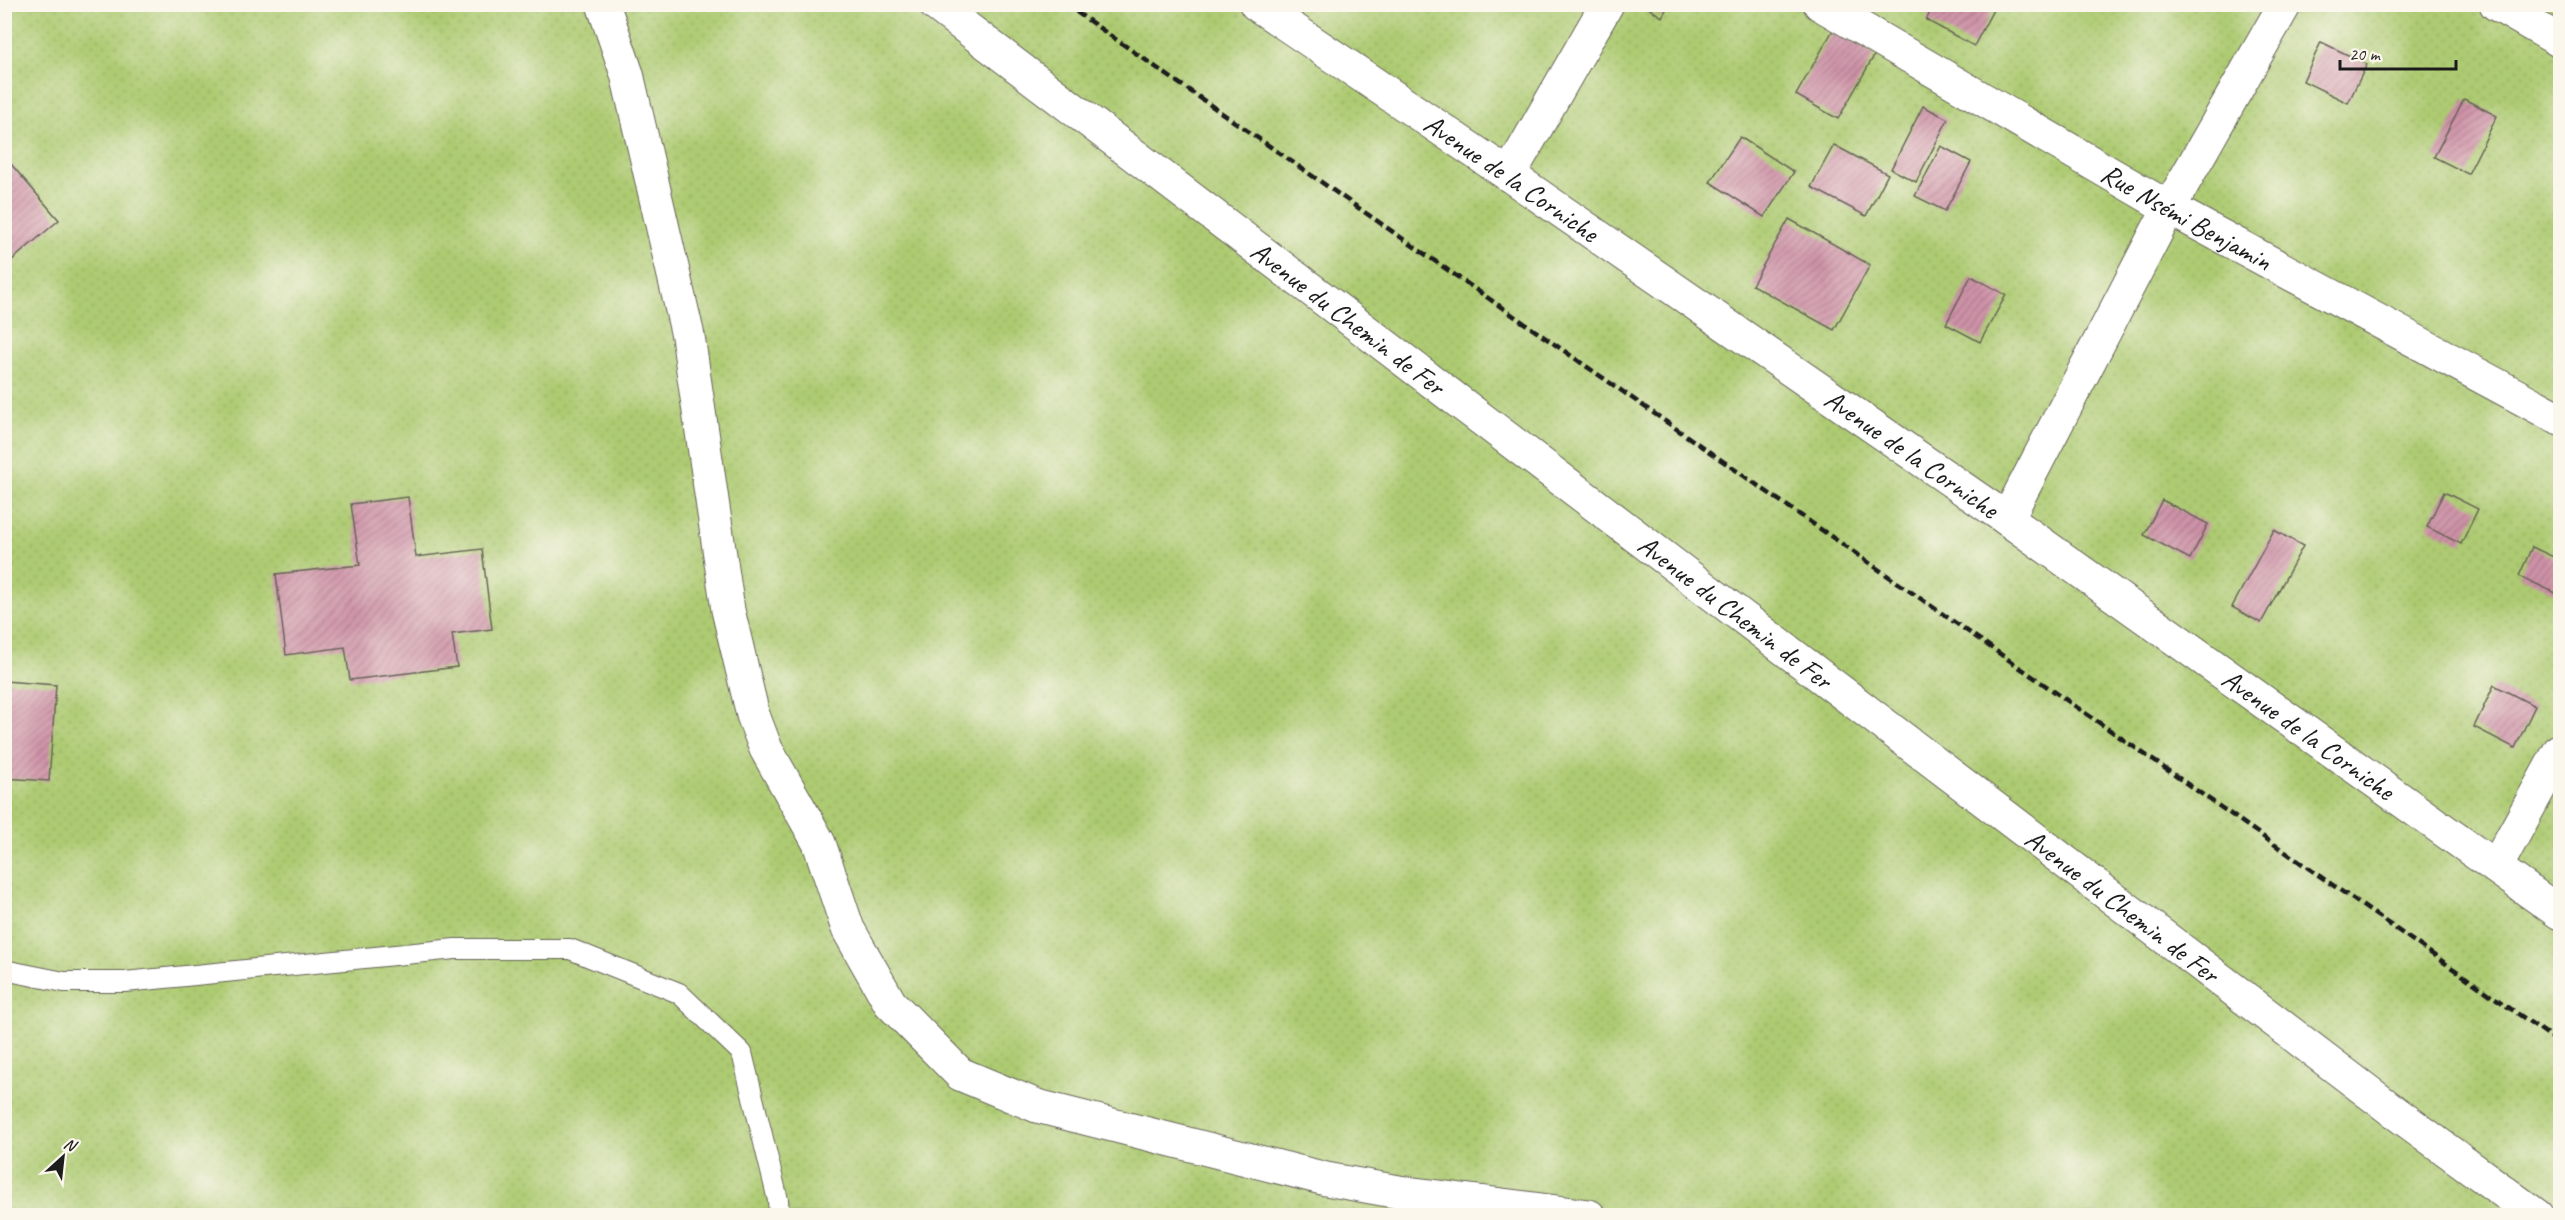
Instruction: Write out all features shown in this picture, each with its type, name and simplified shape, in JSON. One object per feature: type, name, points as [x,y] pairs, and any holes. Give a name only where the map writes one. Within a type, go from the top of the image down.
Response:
[{"type":"street","points":[[603,4],[627,74],[688,336],[728,610],[753,715],[766,749],[819,843],[848,929],[890,1003],[960,1074],[1037,1106],[1326,1179],[1399,1192],[1589,1215]]},
{"type":"street","name":"Avenue du Chemin de Fer","points":[[935,4],[2378,1099],[2537,1215]]},
{"type":"street","name":"Avenue de la Corniche","points":[[1256,4],[1509,175],[2007,519],[2560,913]]},
{"type":"street","points":[[1509,175],[1606,4]]},
{"type":"street","name":"Rue Nsémi Benjamin","points":[[1820,4],[2169,208],[2560,419]]},
{"type":"street","points":[[2007,519],[2169,208],[2285,4]]},
{"type":"street","points":[[2496,4],[2560,40]]},
{"type":"street","points":[[2496,867],[2560,750]]},
{"type":"lane","points":[[4,970],[64,982],[125,982],[455,949],[570,949],[680,993],[742,1053],[778,1200],[779,1215]]},
{"type":"green space","points":[[5,5],[2560,5],[2560,1215],[5,1215]]},
{"type":"building","points":[[1642,4],[1669,4],[1662,17]]},
{"type":"building","points":[[1935,4],[1996,4],[1974,46],[1926,20]]},
{"type":"building","points":[[1833,30],[1875,54],[1838,119],[1796,95]]},
{"type":"building","points":[[2321,42],[2367,64],[2348,103],[2303,81]]},
{"type":"building","points":[[2464,99],[2497,116],[2468,174],[2434,157]]},
{"type":"building","points":[[1923,106],[1948,119],[1916,182],[1891,169]]},
{"type":"building","points":[[1740,137],[1794,172],[1764,217],[1710,182]]},
{"type":"building","points":[[1834,145],[1888,174],[1866,216],[1811,187]]},
{"type":"building","points":[[1941,146],[1971,162],[1945,211],[1915,196]]},
{"type":"building","points":[[4,156],[59,220],[4,267]]},
{"type":"building","points":[[1789,219],[1870,265],[1834,330],[1752,285]]},
{"type":"building","points":[[1971,276],[2006,295],[1980,342],[1946,324]]},
{"type":"building","points":[[2444,492],[2478,509],[2461,544],[2427,527]]},
{"type":"building","points":[[408,497],[416,557],[482,549],[492,629],[452,634],[457,667],[350,680],[345,647],[286,655],[276,574],[360,565],[351,504]]},
{"type":"building","points":[[2162,500],[2208,524],[2190,559],[2144,535]]},
{"type":"building","points":[[2274,530],[2303,546],[2261,623],[2232,607]]},
{"type":"building","points":[[2532,547],[2560,560],[2560,595],[2519,576]]},
{"type":"building","points":[[4,681],[56,685],[49,781],[4,778]]},
{"type":"building","points":[[2494,685],[2535,706],[2515,748],[2474,727]]},
{"type":"railway","points":[[1065,4],[2560,1043]]}]
